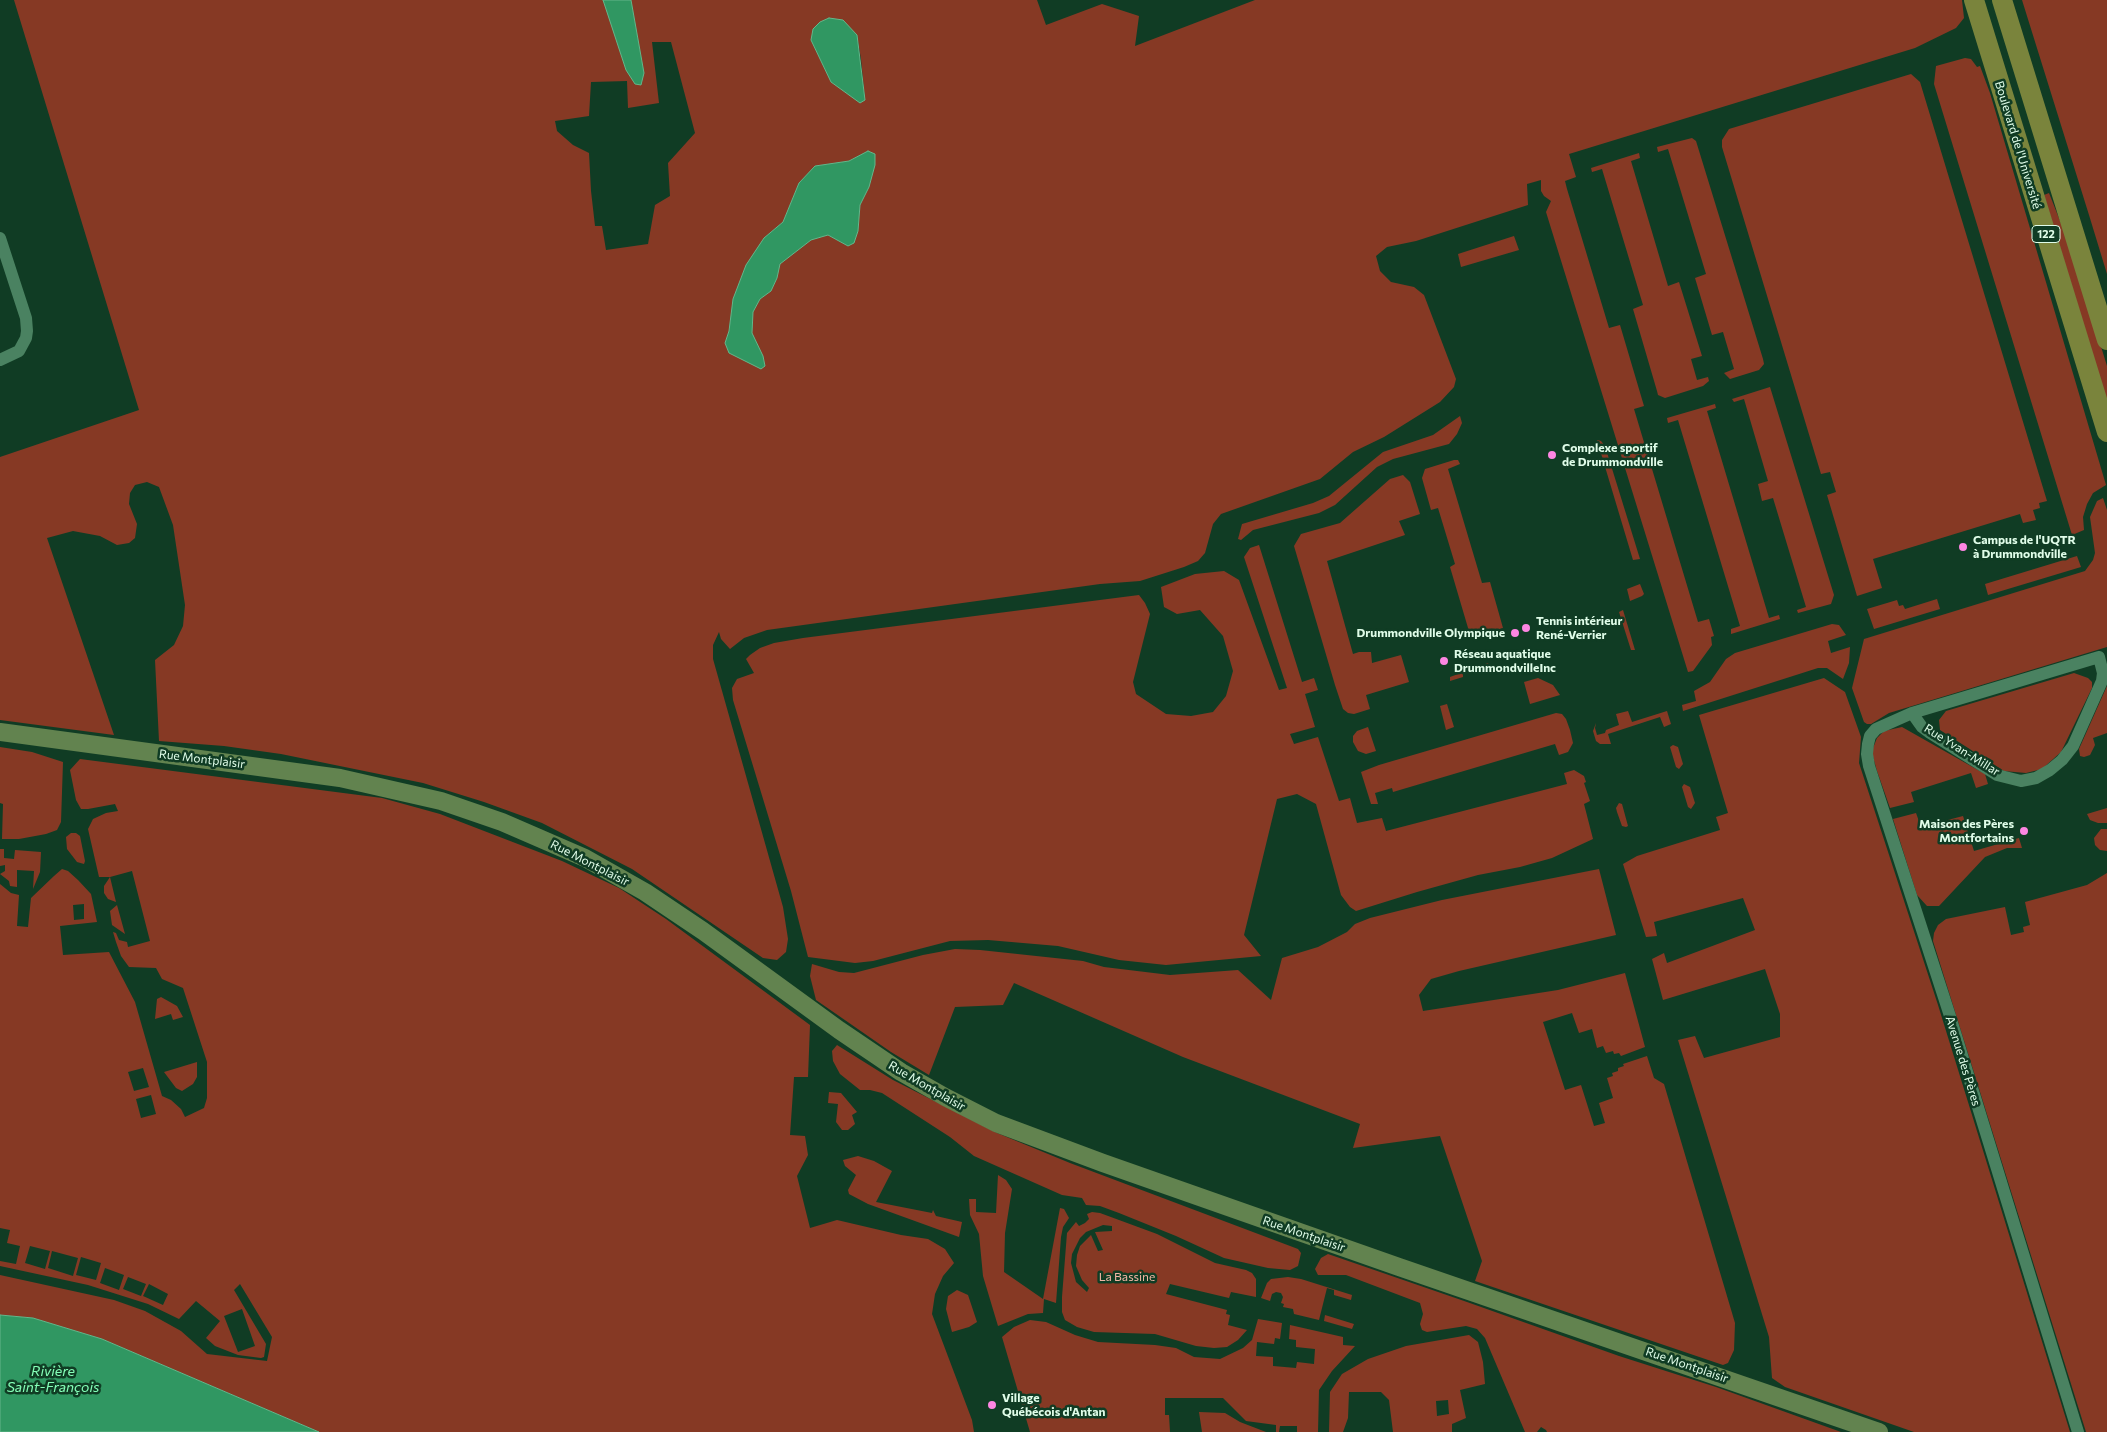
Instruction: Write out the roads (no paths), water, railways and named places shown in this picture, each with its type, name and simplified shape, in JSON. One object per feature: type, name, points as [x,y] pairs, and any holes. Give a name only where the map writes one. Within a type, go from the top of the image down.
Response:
[{"type":"main road","name":"Boulevard de l'Université","points":[[1974,0],[1997,31],[2107,340]]},
{"type":"main road","name":"Boulevard de l'Université","points":[[2002,0],[1997,31],[2107,432]]},
{"type":"street","points":[[0,238],[26,318],[28,331],[19,351],[0,360]]},
{"type":"street","name":"Rue Yvan-Millar","points":[[2099,657],[2102,668],[2102,681],[2072,746],[2062,760],[2036,778],[2021,781],[1997,774],[1930,733],[1912,713],[2099,657]]},
{"type":"street","name":"Avenue des Pères","points":[[1912,713],[1876,729],[1870,736],[1867,754],[1869,766],[1950,1016],[2078,1432]]},
{"type":"street","name":"Rue Montplaisir","points":[[0,732],[340,778],[441,801],[502,822],[584,858],[645,892],[901,1072],[945,1098],[996,1123],[1103,1164],[1879,1432]]},
{"type":"water","points":[[603,0],[631,0],[644,73],[641,85],[635,84],[626,70]]},
{"type":"water","points":[[829,18],[843,20],[857,35],[865,100],[860,103],[831,82],[811,40],[813,29],[820,22]]},
{"type":"water","points":[[868,151],[875,154],[875,165],[869,187],[860,205],[858,231],[854,243],[848,246],[828,235],[811,240],[780,264],[777,278],[771,291],[760,299],[753,312],[752,333],[763,356],[765,366],[761,369],[729,353],[725,343],[729,331],[733,299],[746,265],[764,238],[783,222],[799,183],[815,166],[849,161]]},
{"type":"water","name":"Rivière Saint-François","points":[[0,1315],[33,1318],[102,1339],[319,1432],[0,1432]]},
{"type":"place","name":"Complexe sportif de Drummondville","points":[[1552,455]]},
{"type":"place","name":"Campus de l'UQTR à Drummondville","points":[[1963,547]]},
{"type":"place","name":"Tennis intérieur René-Verrier","points":[[1526,628]]},
{"type":"place","name":"Drummondville Olympique","points":[[1515,633]]},
{"type":"place","name":"Réseau aquatique DrummondvilleInc","points":[[1444,661]]},
{"type":"place","name":"Maison des Pères Montfortains","points":[[2024,831]]},
{"type":"place","name":"Village Québécois d'Antan","points":[[992,1405]]},
{"type":"park label","name":"La Bassine","points":[[1127,1277]]}]
